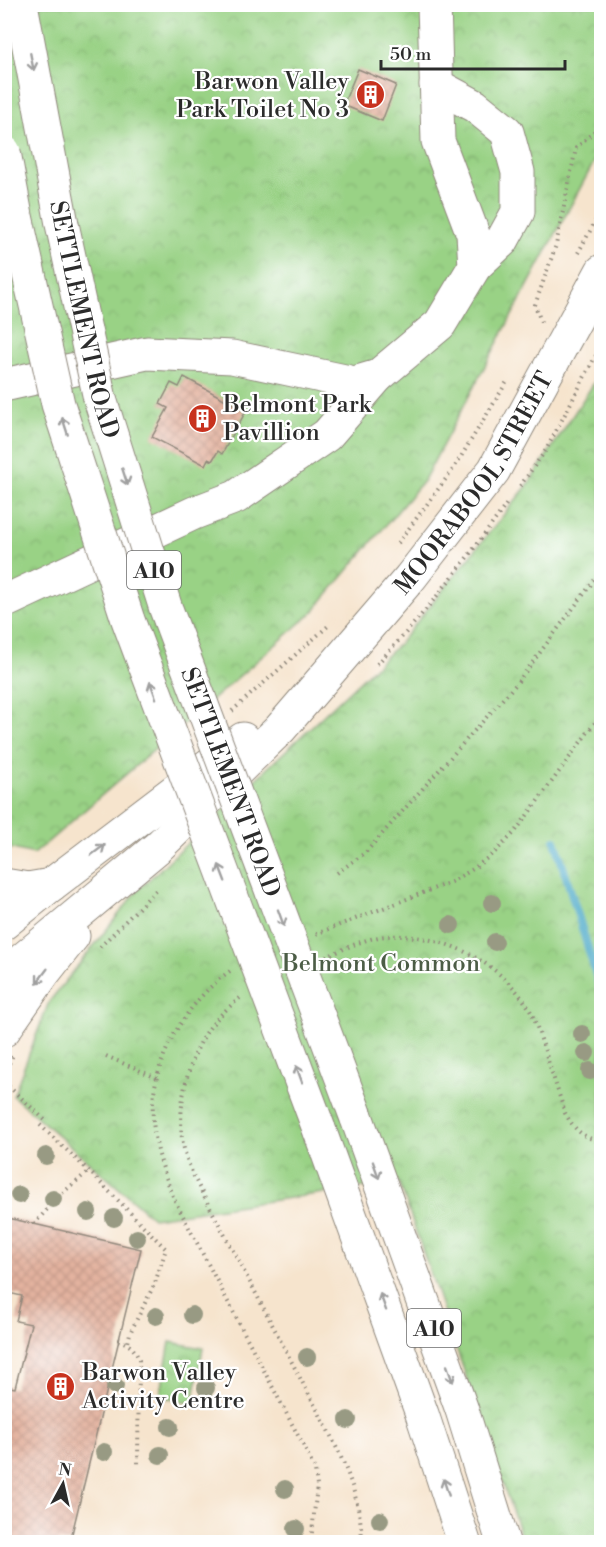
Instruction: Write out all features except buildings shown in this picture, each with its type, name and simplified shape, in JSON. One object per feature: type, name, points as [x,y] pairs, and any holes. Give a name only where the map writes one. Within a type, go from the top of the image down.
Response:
[{"type":"main road","name":"SETTLEMENT ROAD","points":[[21,4],[62,224],[100,399],[166,609],[356,1116],[459,1399],[503,1542]]},
{"type":"main road","points":[[434,4],[438,141],[473,234],[475,266]]},
{"type":"main road","points":[[4,602],[194,513],[236,497],[327,435],[378,376],[440,324],[475,266],[502,241],[518,212],[518,172],[507,132],[475,106],[436,85]]},
{"type":"main road","name":"SETTLEMENT ROAD","points":[[4,152],[58,404],[128,620],[319,1129],[422,1414],[464,1542]]},
{"type":"main road","name":"MOORABOOL STREET","points":[[4,975],[157,848],[280,729],[410,578],[494,470],[588,266]]},
{"type":"main road","points":[[4,385],[147,353],[232,357],[354,383],[378,376]]},
{"type":"main road","name":"MOORABOOL STREET","points":[[4,923],[321,680]]},
{"type":"main road","points":[[4,1030],[43,974],[117,880]]},
{"type":"main road","points":[[4,885],[28,889],[51,885]]},
{"type":"path","points":[[547,312],[541,325],[536,304],[556,245],[576,148],[602,124]]},
{"type":"path","points":[[588,266],[602,208]]},
{"type":"path","points":[[392,550],[454,468],[509,378]]},
{"type":"path","points":[[337,873],[366,852],[518,683],[602,570]]},
{"type":"path","points":[[227,716],[334,621]]},
{"type":"path","points":[[106,1056],[157,1078]]},
{"type":"path","points":[[4,1082],[45,1120]]},
{"type":"path","points":[[40,1125],[166,1249],[155,1282],[130,1333],[128,1343]]},
{"type":"path","points":[[34,1224],[61,1194],[89,1171]]},
{"type":"path","points":[[118,1340],[128,1343],[137,1353],[139,1360],[138,1466]]},
{"type":"green space","points":[[4,5],[602,5],[601,149],[424,480],[311,614],[34,854],[4,847]]},
{"type":"green space","name":"Belmont Common","points":[[601,372],[601,1542],[523,1542],[399,1182],[153,1218],[13,1096],[49,1002],[138,890],[400,643],[527,486]]},
{"type":"green space","points":[[170,1342],[203,1348],[193,1403],[160,1397]]},
{"type":"waterway","points":[[555,840],[602,994]]},
{"type":"place","name":"Barwon Valley Park Toilet No 3","points":[[370,95]]},
{"type":"place","name":"Belmont Park Pavillion","points":[[202,418]]},
{"type":"place","name":"Barwon Valley Activity Centre","points":[[61,1386]]}]
